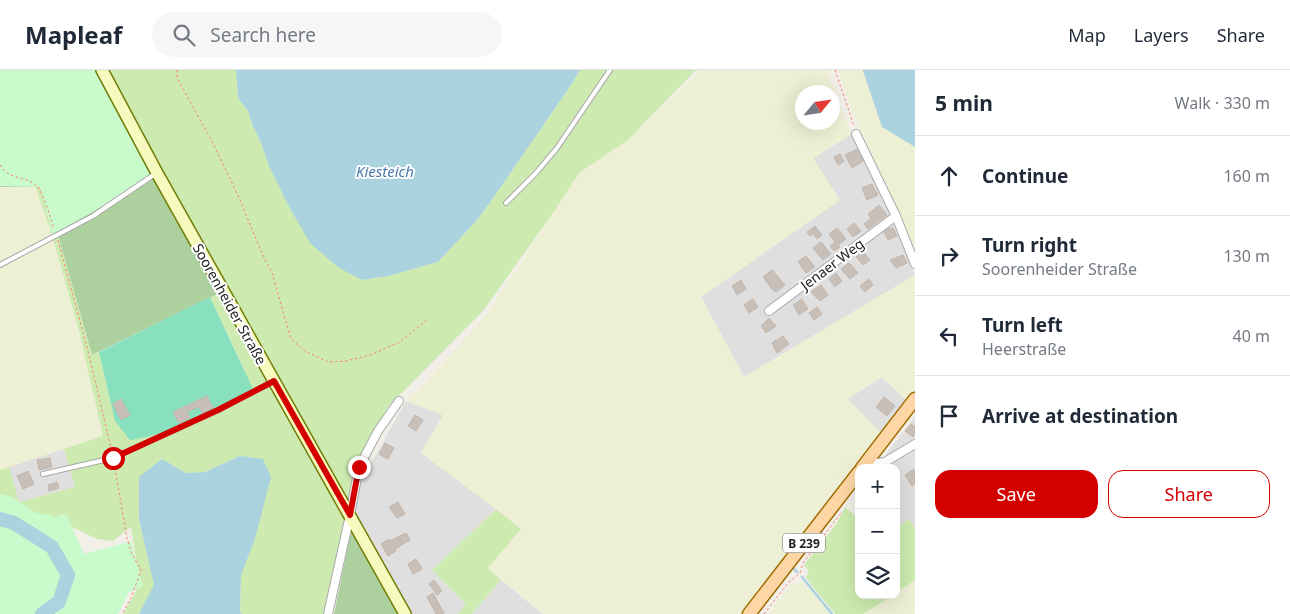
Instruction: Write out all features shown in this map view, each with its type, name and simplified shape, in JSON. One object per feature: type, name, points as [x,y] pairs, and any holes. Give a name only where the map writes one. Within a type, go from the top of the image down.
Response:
[{"type":"main road","name":"Soorenheider Straße","points":[[102,70],[157,173],[405,614]]},
{"type":"main road","points":[[865,464],[915,399]]},
{"type":"main road","name":"B 239","points":[[749,614],[855,477]]},
{"type":"street","points":[[856,134],[896,216],[915,264]]},
{"type":"street","name":"Jenaer Weg","points":[[769,311],[896,216]]},
{"type":"street","points":[[328,614],[359,467],[378,431],[399,401]]},
{"type":"street","points":[[876,463],[885,462],[915,444]]},
{"type":"lane","points":[[506,203],[536,173],[557,148],[610,70]]},
{"type":"lane","points":[[0,265],[93,216],[157,173]]},
{"type":"lane","points":[[43,474],[113,458],[218,410],[274,381]]},
{"type":"path","points":[[177,70],[177,78],[214,145],[272,274],[291,339],[305,351],[328,362],[346,361],[370,355],[400,342],[428,319]]},
{"type":"path","points":[[835,70],[856,134]]},
{"type":"path","points":[[0,165],[8,174],[32,182],[39,188],[57,236],[87,346],[113,458],[127,538],[131,552],[141,570],[132,598],[122,614]]},
{"type":"path","points":[[764,614],[788,583],[800,573],[803,563],[844,508]]},
{"type":"shaded area","points":[[851,134],[885,203],[915,275],[744,377],[701,297],[839,200],[813,158]]},
{"type":"shaded area","points":[[882,377],[906,400],[881,433],[847,399]]},
{"type":"shaded area","points":[[406,401],[443,415],[421,453],[496,509],[432,570],[466,604],[458,614],[412,614],[355,510],[358,487]]},
{"type":"shaded area","points":[[915,416],[915,528],[909,519],[900,525],[900,464],[879,464]]},
{"type":"shaded area","points":[[64,449],[76,487],[18,502],[9,467]]},
{"type":"shaded area","points":[[501,580],[543,614],[472,614]]},
{"type":"green space","points":[[0,70],[96,70],[154,176],[53,235],[40,187],[0,186]]},
{"type":"green space","points":[[107,70],[236,70],[238,98],[248,111],[261,143],[362,280],[388,276],[438,262],[477,220],[489,204],[580,70],[696,70],[628,140],[579,173],[483,311],[388,407],[358,462],[349,505]]},
{"type":"green space","points":[[702,70],[827,70],[833,85],[795,85],[795,130],[840,130],[840,105],[851,134],[813,159],[840,200],[701,297],[744,377],[915,275],[915,388],[906,400],[882,377],[848,399],[881,433],[857,464],[855,464],[855,467],[742,614],[543,614],[488,568],[521,528],[421,453],[443,415],[406,401],[427,381],[488,313],[579,173],[628,140]]},
{"type":"green space","points":[[838,70],[915,70],[915,249],[859,129]]},
{"type":"green space","points":[[109,92],[219,293],[92,355],[56,228],[41,187],[0,187],[0,144]]},
{"type":"green space","points":[[35,186],[52,235],[0,263],[0,187]]},
{"type":"green space","points":[[35,186],[41,186],[56,228],[92,355],[99,352],[108,391],[245,371],[210,297],[219,293],[267,382],[346,514],[323,614],[242,614],[240,612],[241,575],[255,538],[240,456],[205,472],[186,473],[161,459],[139,519],[155,585],[139,614],[123,614],[140,584],[131,527],[113,541],[97,539],[66,524],[0,507],[0,470],[9,467],[19,502],[75,487],[64,449],[103,436],[79,331],[52,235]]},
{"type":"green space","points":[[53,239],[79,331],[103,436],[0,470],[0,267]]},
{"type":"green space","points":[[210,297],[253,389],[209,413],[178,427],[130,440],[115,421],[99,352]]},
{"type":"green space","points":[[0,494],[12,497],[36,513],[51,515],[52,518],[66,513],[84,554],[131,541],[143,587],[129,592],[118,614],[0,614]]},
{"type":"green space","points":[[845,507],[855,516],[855,599],[887,599],[863,614],[835,614],[806,578],[809,571],[804,565],[837,523]]},
{"type":"green space","points":[[496,509],[521,529],[488,568],[501,580],[472,614],[458,614],[466,604],[432,570]]},
{"type":"green space","points":[[909,519],[915,528],[915,580],[900,590],[900,554],[900,525]]},
{"type":"green space","points":[[352,527],[400,614],[334,614]]},
{"type":"green space","points":[[915,580],[915,614],[863,614],[887,599],[900,599],[900,590]]},
{"type":"green space","points":[[803,582],[830,614],[768,614],[792,584]]},
{"type":"water","name":"Kiesteich","points":[[236,70],[580,70],[489,204],[477,220],[438,262],[388,276],[362,280],[339,268],[310,243],[287,203],[269,166],[248,111],[238,98]]},
{"type":"water","points":[[863,70],[915,70],[915,147],[882,127]]},
{"type":"water","points":[[240,456],[263,459],[271,477],[255,539],[241,575],[240,612],[242,614],[139,614],[154,585],[139,519],[139,477],[162,459],[186,473],[205,472]]},
{"type":"building","points":[[857,149],[863,161],[852,168],[845,155]]},
{"type":"building","points":[[840,154],[844,161],[838,165],[834,157]]},
{"type":"building","points":[[872,184],[878,195],[867,200],[862,188]]},
{"type":"building","points":[[879,205],[887,215],[868,229],[864,224],[871,218],[868,214]]},
{"type":"building","points":[[854,223],[861,231],[853,237],[847,229]]},
{"type":"building","points":[[815,226],[822,235],[817,239],[813,234],[810,236],[807,232]]},
{"type":"building","points":[[888,227],[889,229],[893,228],[897,236],[888,240],[884,232]]},
{"type":"building","points":[[837,228],[846,239],[834,251],[830,246],[835,242],[829,234]]},
{"type":"building","points":[[821,242],[831,254],[823,260],[813,248]]},
{"type":"building","points":[[863,252],[870,260],[863,265],[856,257]]},
{"type":"building","points":[[903,255],[907,263],[896,268],[890,260]]},
{"type":"building","points":[[806,256],[815,267],[806,273],[798,262]]},
{"type":"building","points":[[849,263],[858,273],[850,279],[841,269]]},
{"type":"building","points":[[772,270],[785,285],[776,292],[763,277]]},
{"type":"building","points":[[836,273],[842,281],[835,287],[829,279]]},
{"type":"building","points":[[869,279],[873,285],[865,292],[860,286]]},
{"type":"building","points":[[741,280],[746,289],[737,295],[732,286]]},
{"type":"building","points":[[821,285],[828,295],[820,301],[811,292]]},
{"type":"building","points":[[753,299],[758,307],[749,313],[744,305]]},
{"type":"building","points":[[802,299],[808,309],[799,315],[793,305]]},
{"type":"building","points":[[817,307],[822,314],[814,320],[809,313]]},
{"type":"building","points":[[769,318],[776,326],[766,333],[761,326]]},
{"type":"building","points":[[783,336],[789,344],[777,353],[772,343]]},
{"type":"building","points":[[207,396],[213,408],[202,413],[199,407],[187,412],[190,418],[179,423],[173,412]]},
{"type":"building","points":[[884,397],[895,406],[887,416],[876,407]]},
{"type":"building","points":[[121,399],[130,415],[121,420],[113,404]]},
{"type":"building","points":[[415,415],[423,420],[416,431],[408,426]]},
{"type":"building","points":[[911,424],[915,427],[913,437],[905,431]]},
{"type":"building","points":[[385,443],[394,448],[388,459],[379,454]]},
{"type":"building","points":[[50,458],[52,467],[39,470],[37,460]]},
{"type":"building","points":[[914,469],[915,484],[912,486],[905,475]]},
{"type":"building","points":[[28,471],[34,484],[23,489],[17,476]]},
{"type":"building","points":[[57,482],[59,488],[49,491],[48,485]]},
{"type":"building","points":[[398,502],[405,514],[397,518],[389,507]]},
{"type":"building","points":[[406,533],[410,540],[402,545],[398,537]]},
{"type":"building","points":[[398,537],[402,545],[388,556],[381,544],[389,539],[390,541]]},
{"type":"building","points":[[416,559],[422,569],[413,574],[408,564]]},
{"type":"building","points":[[434,580],[442,591],[437,595],[429,584]]},
{"type":"building","points":[[433,593],[444,613],[442,614],[436,614],[427,597]]},
{"type":"waterway","points":[[0,519],[14,523],[52,547],[68,575],[59,602],[42,614]]},
{"type":"waterway","points":[[794,569],[797,572]]},
{"type":"waterway","points":[[802,577],[832,614]]},
{"type":"route","points":[[113,458],[218,410],[274,381],[350,515],[359,467]]}]
